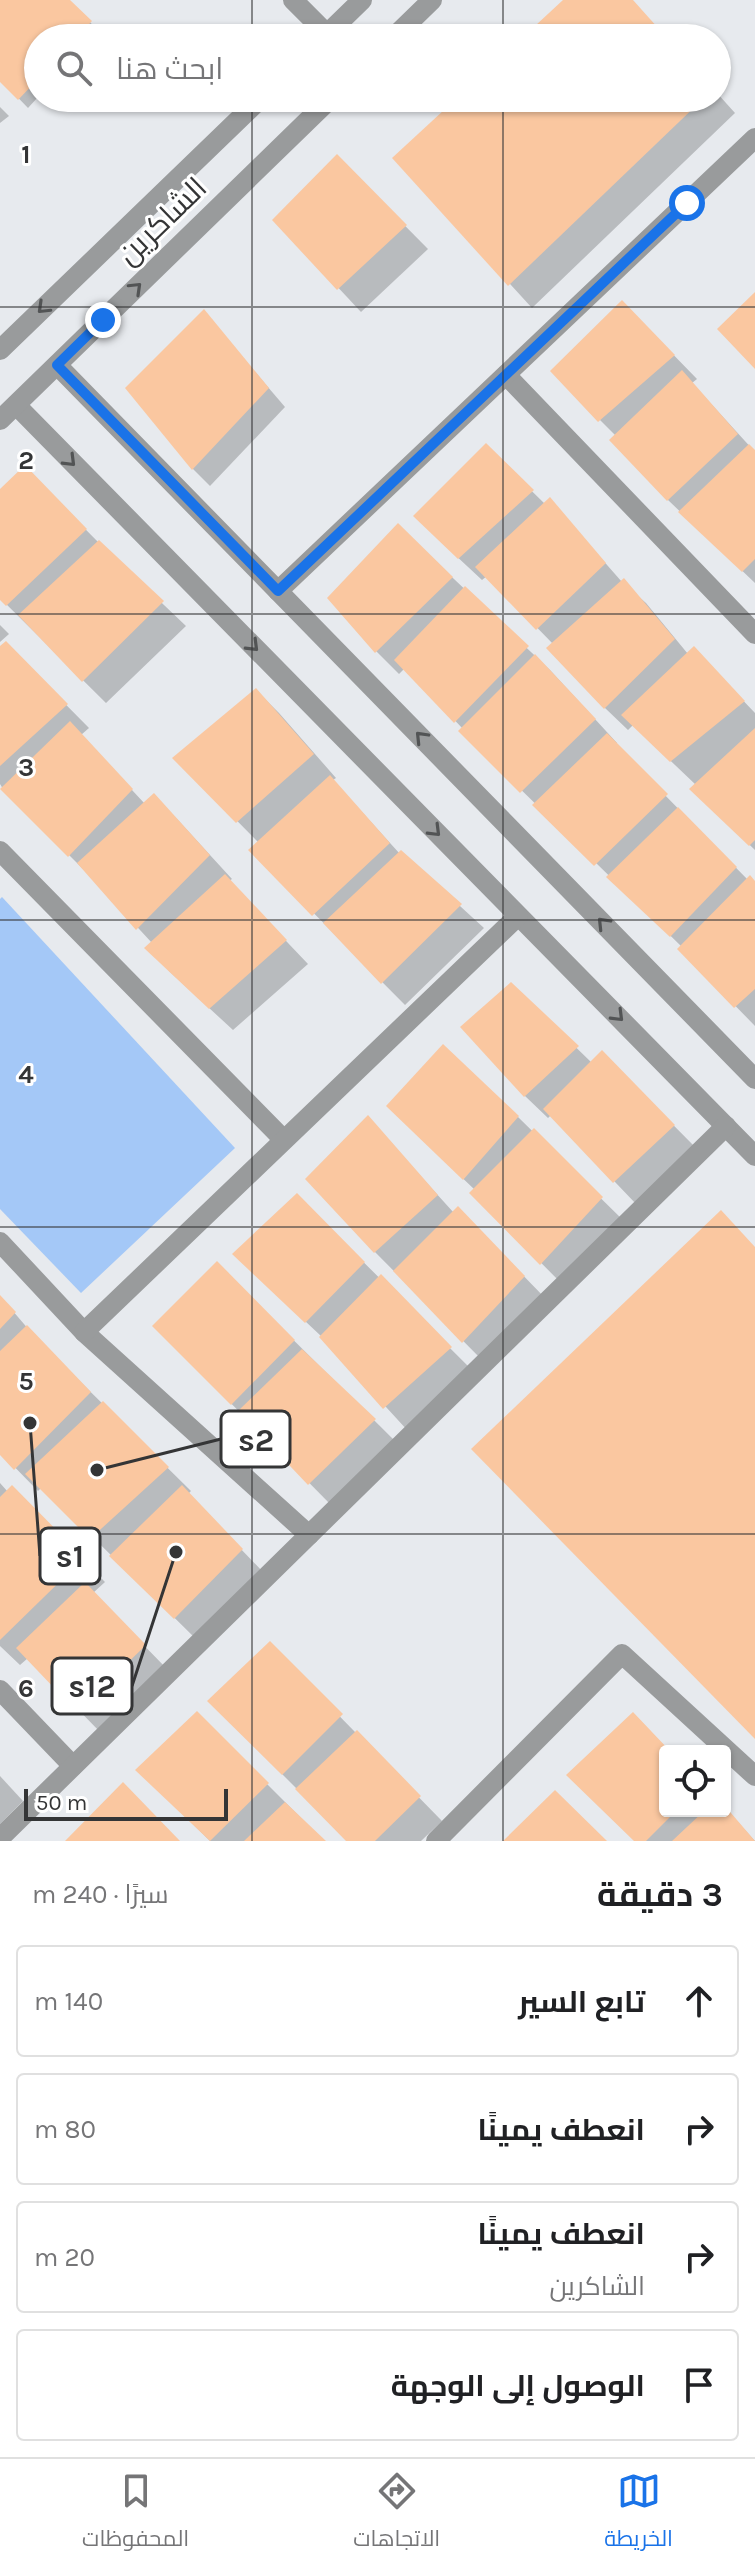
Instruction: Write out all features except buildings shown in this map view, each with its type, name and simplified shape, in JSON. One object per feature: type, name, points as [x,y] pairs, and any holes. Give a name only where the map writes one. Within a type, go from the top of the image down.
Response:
[{"type":"street","points":[[293,0],[314,24]]},
{"type":"street","points":[[407,24],[432,0]]},
{"type":"street","points":[[334,24],[348,5]]},
{"type":"street","name":"الشاكرين","points":[[0,350],[246,112]]},
{"type":"street","name":"الشاكرين","points":[[0,420],[317,112]]},
{"type":"street","points":[[278,591],[755,138]]},
{"type":"street","points":[[57,365],[755,1079]]},
{"type":"street","points":[[506,375],[755,634]]},
{"type":"street","points":[[16,405],[755,1156]]},
{"type":"street","points":[[2,856],[283,1139]]},
{"type":"street","points":[[84,1332],[518,916]]},
{"type":"street","points":[[0,1838],[726,1126]]},
{"type":"street","points":[[0,1242],[84,1332],[309,1535]]},
{"type":"street","points":[[436,1841],[622,1654],[755,1776]]},
{"type":"street","points":[[0,1690],[73,1766]]},
{"type":"shaded area","points":[[2,897],[235,1148],[81,1293],[0,1209]]},
{"type":"place","name":"s1","points":[[30,1423]]},
{"type":"place","name":"s2","points":[[97,1470]]},
{"type":"place","name":"s12","points":[[176,1552]]},
{"type":"route","points":[[103,320],[57,365],[278,591],[687,203]]}]
